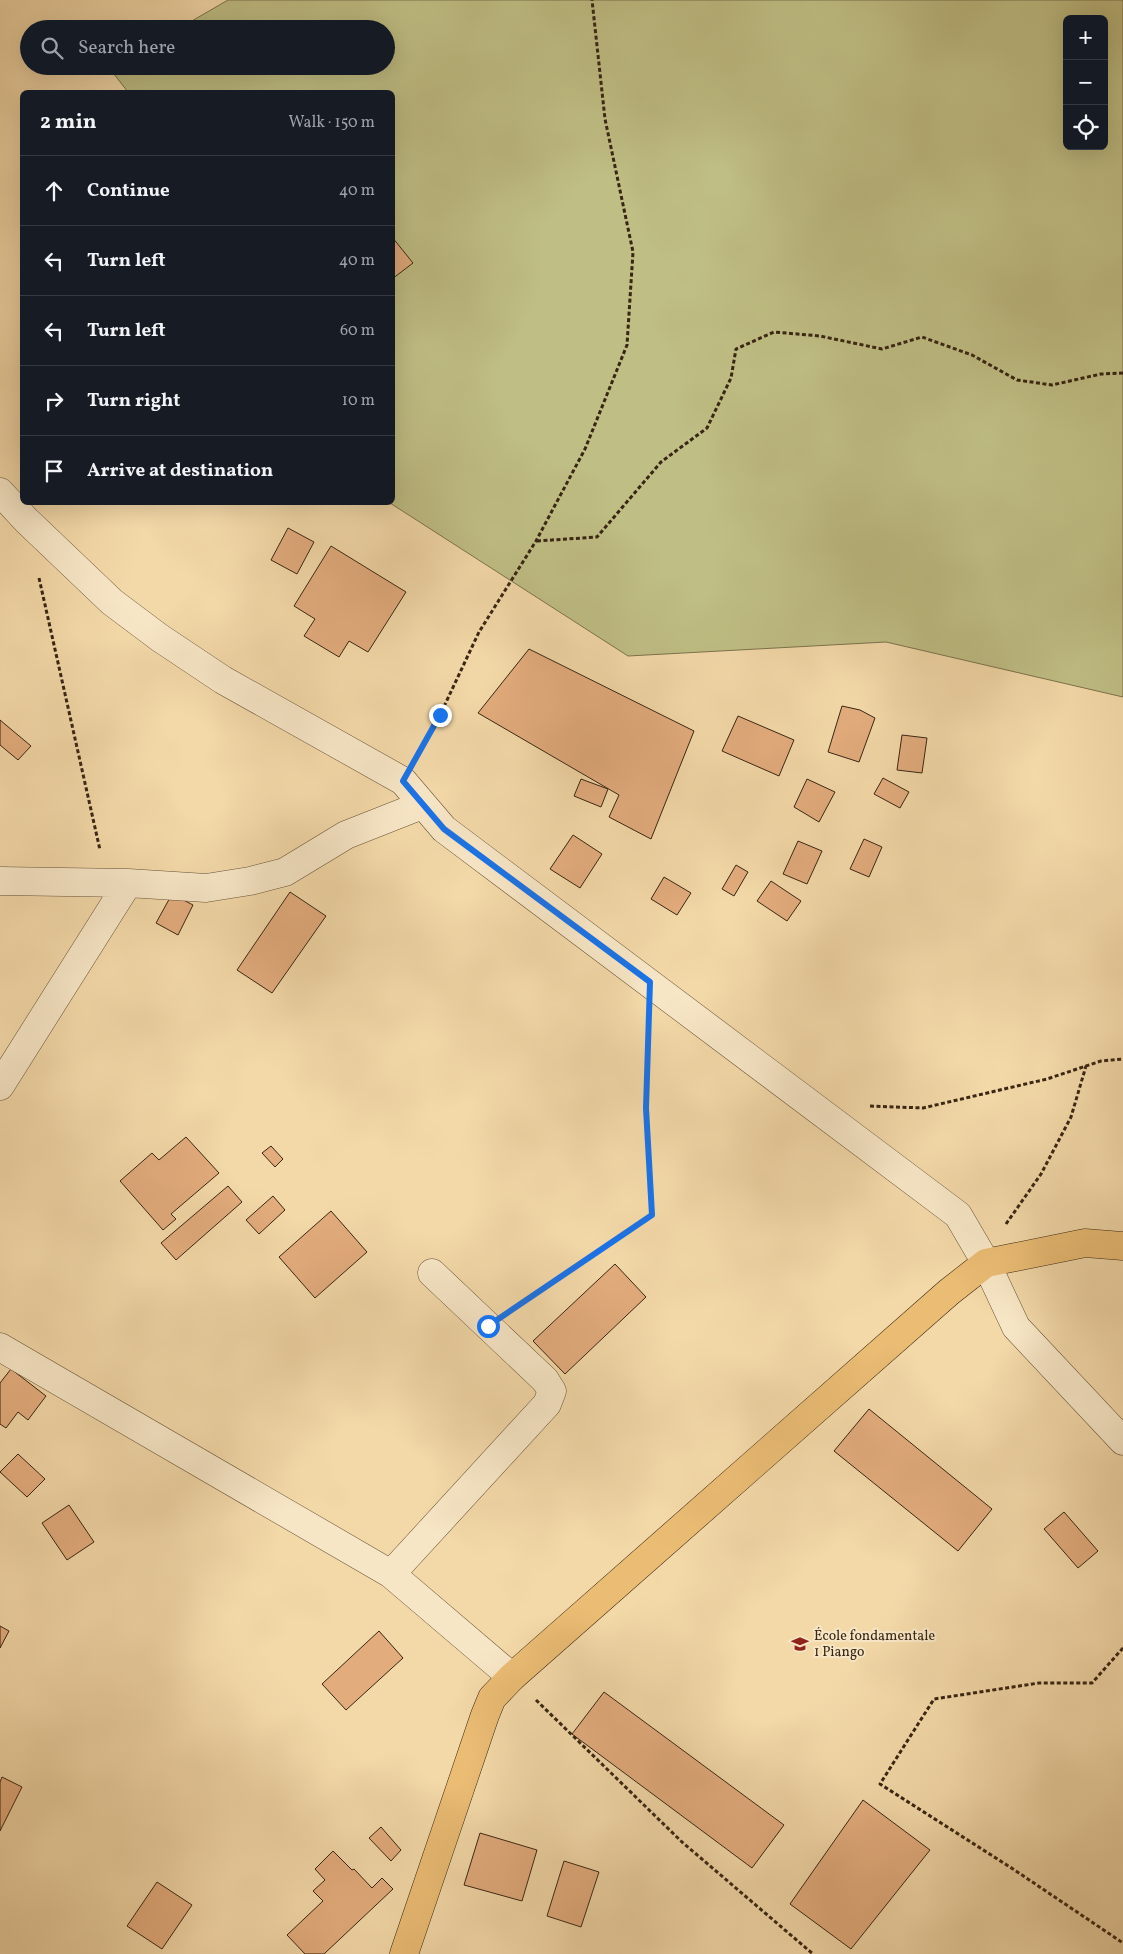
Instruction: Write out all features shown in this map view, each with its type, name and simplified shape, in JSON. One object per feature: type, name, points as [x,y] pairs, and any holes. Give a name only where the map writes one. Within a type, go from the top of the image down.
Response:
[{"type":"main road","points":[[404,1954],[492,1698],[512,1677],[934,1306],[986,1263],[1084,1244],[1123,1246]]},
{"type":"street","points":[[0,492],[26,520],[112,602],[160,638],[223,680],[403,781],[422,806],[444,829],[958,1215],[986,1263],[1016,1327],[1123,1441]]},
{"type":"street","points":[[0,881],[128,883],[206,888],[250,881],[285,872],[346,835],[422,806]]},
{"type":"street","points":[[0,1086],[128,883]]},
{"type":"street","points":[[391,1574],[547,1404],[552,1391],[546,1380],[432,1273]]},
{"type":"street","points":[[0,1347],[391,1574],[512,1677]]},
{"type":"path","points":[[403,781],[440,715],[479,632],[536,541],[585,449],[627,345],[633,252],[605,119],[592,0]]},
{"type":"path","points":[[536,541],[597,537],[661,462],[707,428],[731,378],[736,349],[774,332],[820,336],[882,349],[922,337],[972,355],[1017,380],[1052,385],[1101,374],[1123,373]]},
{"type":"path","points":[[39,577],[100,852],[128,883]]},
{"type":"path","points":[[488,1326],[652,1215],[646,1108],[650,982]]},
{"type":"path","points":[[828,1116],[866,1106],[923,1108],[1048,1079],[1101,1061],[1123,1059]]},
{"type":"path","points":[[986,1263],[1008,1221],[1042,1174],[1071,1117],[1086,1066]]},
{"type":"path","points":[[1123,1648],[1092,1683],[1039,1683],[934,1700],[880,1784],[1013,1868],[1123,1943]]},
{"type":"path","points":[[512,1677],[682,1842],[813,1954]]},
{"type":"shaded area","points":[[228,0],[1123,0],[1123,697],[886,642],[628,656],[393,505],[395,505],[395,90],[126,90],[115,75],[395,75],[395,20],[194,20]]},
{"type":"building","points":[[395,241],[413,263],[395,277]]},
{"type":"building","points":[[288,528],[314,542],[297,574],[271,560]]},
{"type":"building","points":[[331,546],[406,592],[368,652],[349,641],[339,657],[304,636],[315,619],[294,606]]},
{"type":"building","points":[[529,649],[694,731],[651,839],[609,817],[619,795],[478,713]]},
{"type":"building","points":[[842,706],[860,710],[875,718],[859,762],[828,752]]},
{"type":"building","points":[[738,716],[794,740],[779,776],[722,751]]},
{"type":"building","points":[[0,720],[31,746],[18,760],[0,745]]},
{"type":"building","points":[[902,735],[927,738],[922,773],[897,770]]},
{"type":"building","points":[[883,778],[909,792],[900,808],[874,794]]},
{"type":"building","points":[[581,779],[608,789],[601,807],[574,796]]},
{"type":"building","points":[[807,779],[835,792],[819,822],[794,807]]},
{"type":"building","points":[[573,835],[602,854],[580,888],[550,869]]},
{"type":"building","points":[[864,839],[882,847],[869,877],[850,869]]},
{"type":"building","points":[[798,841],[822,851],[807,884],[783,874]]},
{"type":"building","points":[[736,865],[748,872],[734,896],[722,889]]},
{"type":"building","points":[[664,877],[691,893],[677,915],[651,899]]},
{"type":"building","points":[[771,881],[801,901],[787,921],[757,901]]},
{"type":"building","points":[[290,892],[326,916],[272,993],[237,970]]},
{"type":"building","points":[[172,894],[193,905],[178,935],[156,923]]},
{"type":"building","points":[[186,1137],[219,1173],[171,1214],[176,1219],[163,1230],[120,1181],[152,1153],[159,1160]]},
{"type":"building","points":[[271,1146],[283,1159],[275,1167],[262,1153]]},
{"type":"building","points":[[228,1186],[242,1202],[176,1260],[161,1243]]},
{"type":"building","points":[[273,1196],[285,1210],[259,1234],[246,1220]]},
{"type":"building","points":[[331,1211],[367,1252],[315,1298],[279,1257]]},
{"type":"building","points":[[615,1264],[646,1297],[565,1374],[533,1341]]},
{"type":"building","points":[[11,1369],[46,1396],[28,1420],[18,1412],[6,1428],[0,1424],[0,1383]]},
{"type":"building","points":[[869,1409],[992,1509],[958,1551],[834,1451]]},
{"type":"building","points":[[18,1454],[45,1479],[27,1497],[0,1472]]},
{"type":"building","points":[[69,1505],[94,1542],[67,1560],[42,1523]]},
{"type":"building","points":[[1064,1512],[1098,1551],[1078,1568],[1044,1529]]},
{"type":"building","points":[[0,1626],[9,1631],[0,1648]]},
{"type":"building","points":[[379,1631],[403,1658],[346,1710],[322,1684]]},
{"type":"building","points":[[604,1692],[784,1825],[752,1868],[572,1734]]},
{"type":"building","points":[[2,1777],[22,1787],[0,1831],[0,1782]]},
{"type":"building","points":[[863,1800],[930,1850],[851,1949],[790,1904]]},
{"type":"building","points":[[381,1827],[401,1850],[391,1861],[369,1838]]},
{"type":"building","points":[[480,1833],[537,1850],[522,1901],[464,1885]]},
{"type":"building","points":[[333,1851],[372,1888],[382,1878],[393,1889],[324,1954],[305,1954],[287,1935],[323,1901],[313,1891],[325,1880],[315,1869]]},
{"type":"building","points":[[564,1861],[599,1872],[581,1927],[547,1916]]},
{"type":"building","points":[[157,1882],[192,1905],[162,1949],[127,1926]]},
{"type":"place","name":"École fondamentale 1 Piango","points":[[800,1644]]},
{"type":"route","points":[[440,715],[403,781],[422,806],[444,829],[650,982],[646,1108],[652,1215],[488,1326]]}]
